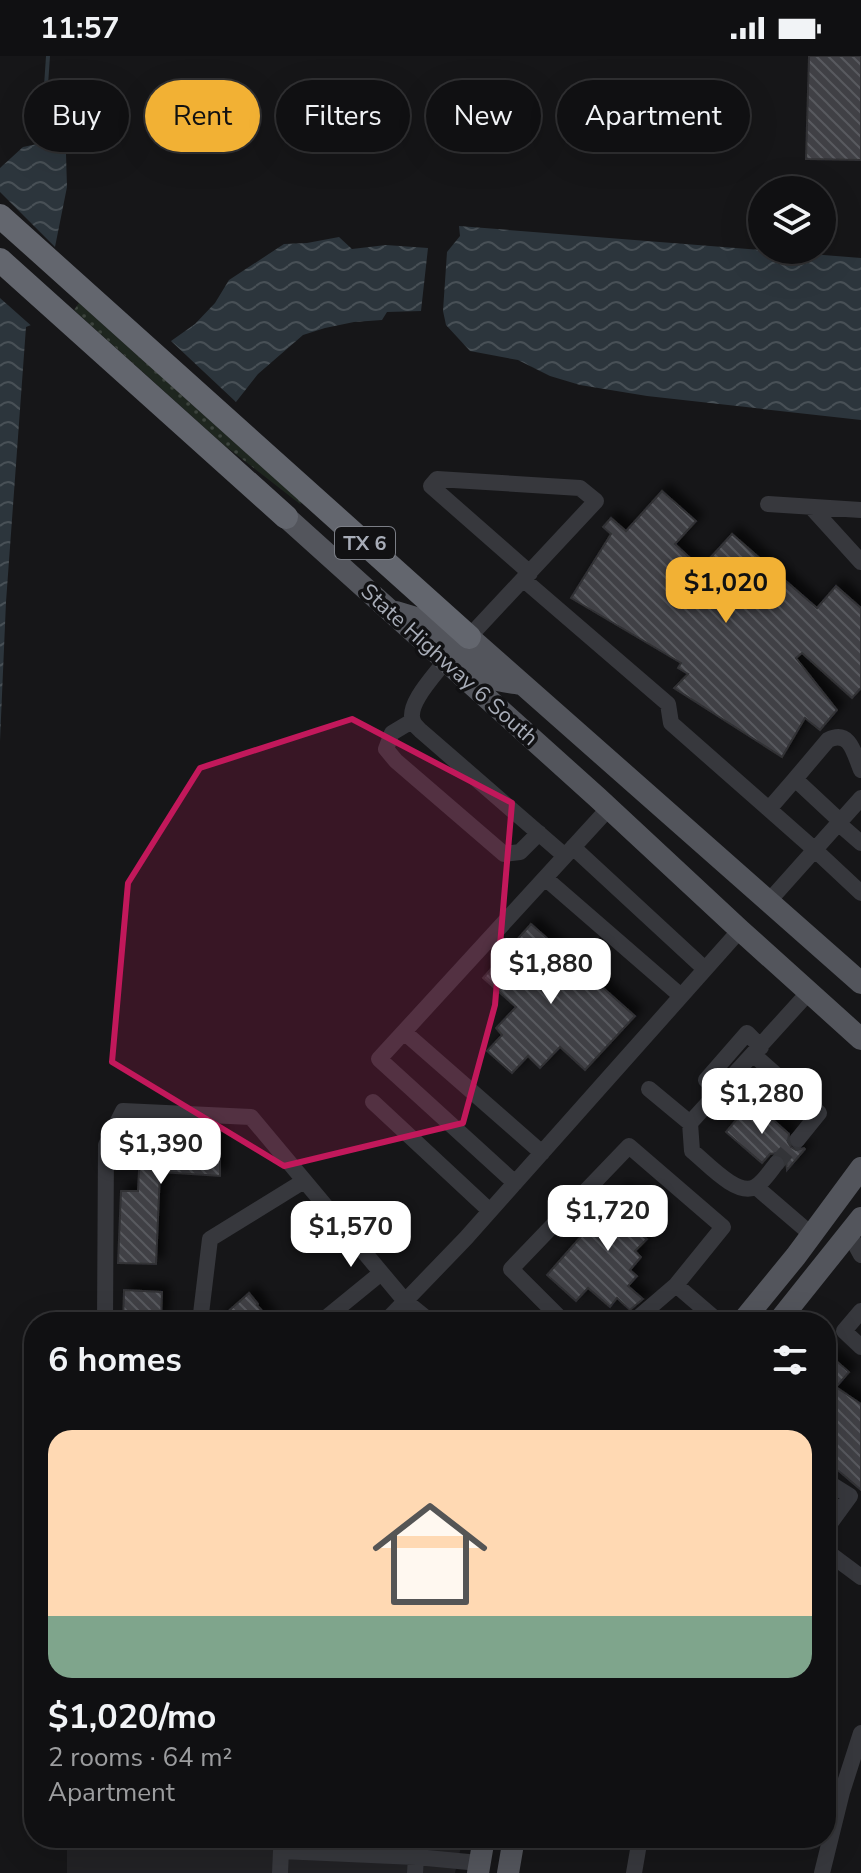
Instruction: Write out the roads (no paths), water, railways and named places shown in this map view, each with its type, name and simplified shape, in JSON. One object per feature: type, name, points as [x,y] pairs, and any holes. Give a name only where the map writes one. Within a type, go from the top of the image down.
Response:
[{"type":"highway","name":"State Highway 6 South","points":[[0,216],[469,637]]},
{"type":"highway","name":"State Highway 6 South","points":[[0,260],[286,517]]},
{"type":"main road","name":"State Highway 6 South","points":[[286,517],[861,1039]]},
{"type":"main road","points":[[390,610],[426,621],[456,643],[469,637]]},
{"type":"main road","name":"State Highway 6 South","points":[[469,637],[861,983]]},
{"type":"main road","points":[[446,660],[462,657],[472,661],[491,678],[522,685]]},
{"type":"main road","points":[[750,1312],[861,1168]]},
{"type":"main road","points":[[786,1312],[855,1226]]},
{"type":"main road","points":[[478,1868],[482,1848]]},
{"type":"main road","points":[[508,1873],[512,1848]]},
{"type":"street","points":[[469,637],[527,576],[596,501],[580,488],[437,479],[431,486],[527,576],[668,704],[671,723],[861,893]]},
{"type":"street","points":[[768,504],[861,510]]},
{"type":"street","points":[[812,508],[861,562]]},
{"type":"street","points":[[446,660],[418,697],[412,709],[412,721],[539,833],[569,851],[705,969]]},
{"type":"street","points":[[412,721],[392,733],[386,749],[396,761],[504,854],[520,852],[539,833]]},
{"type":"street","points":[[769,809],[821,746],[834,736],[848,742],[861,770]]},
{"type":"street","points":[[795,779],[861,843]]},
{"type":"street","points":[[769,901],[861,798]]},
{"type":"street","points":[[515,1183],[379,1059],[609,808]]},
{"type":"street","points":[[545,878],[681,996]]},
{"type":"street","points":[[395,1312],[490,1211],[740,930]]},
{"type":"street","points":[[758,1051],[809,992]]},
{"type":"street","points":[[404,1032],[542,1153]]},
{"type":"street","points":[[690,1123],[720,1091],[706,1080],[747,1033],[758,1051],[819,1113],[798,1139]]},
{"type":"street","points":[[649,1089],[690,1123],[692,1151],[733,1185],[743,1189],[756,1187],[776,1164]]},
{"type":"street","points":[[373,1102],[490,1211]]},
{"type":"street","points":[[105,1312],[106,1145],[123,1111],[251,1117],[405,1301],[419,1312]]},
{"type":"street","points":[[553,1312],[511,1269],[629,1146],[723,1227],[676,1285],[645,1312]]},
{"type":"street","points":[[201,1312],[210,1239],[304,1181]]},
{"type":"street","points":[[756,1187],[812,1235]]},
{"type":"street","points":[[855,1226],[861,1255]]},
{"type":"street","points":[[333,1312],[381,1273]]},
{"type":"street","points":[[676,1285],[707,1312]]},
{"type":"street","points":[[861,1311],[844,1331],[861,1347]]},
{"type":"street","points":[[836,1487],[855,1498],[836,1518]]},
{"type":"street","points":[[836,1557],[858,1571]]},
{"type":"street","points":[[836,1816],[861,1733]]},
{"type":"street","points":[[634,1873],[638,1848]]},
{"type":"street","points":[[822,1873],[828,1848]]},
{"type":"street","points":[[280,1873],[281,1851],[415,1865],[478,1868]]},
{"type":"water","points":[[23,147],[24,152],[66,154],[67,187],[41,317],[26,327],[6,602],[0,741],[0,168]]},
{"type":"water","points":[[459,226],[748,249],[748,264],[836,264],[836,256],[861,258],[861,420],[647,396],[580,385],[550,376],[518,360],[470,351],[446,325],[443,311],[447,252],[460,236]]},
{"type":"water","points":[[339,237],[352,249],[386,245],[428,248],[421,311],[387,312],[382,320],[354,322],[303,335],[258,374],[236,402],[171,341],[195,324],[215,303],[229,280],[284,244]]},
{"type":"waterway","points":[[46,80],[48,56]]},
{"type":"tunnel","points":[[776,1164],[798,1139]]}]
